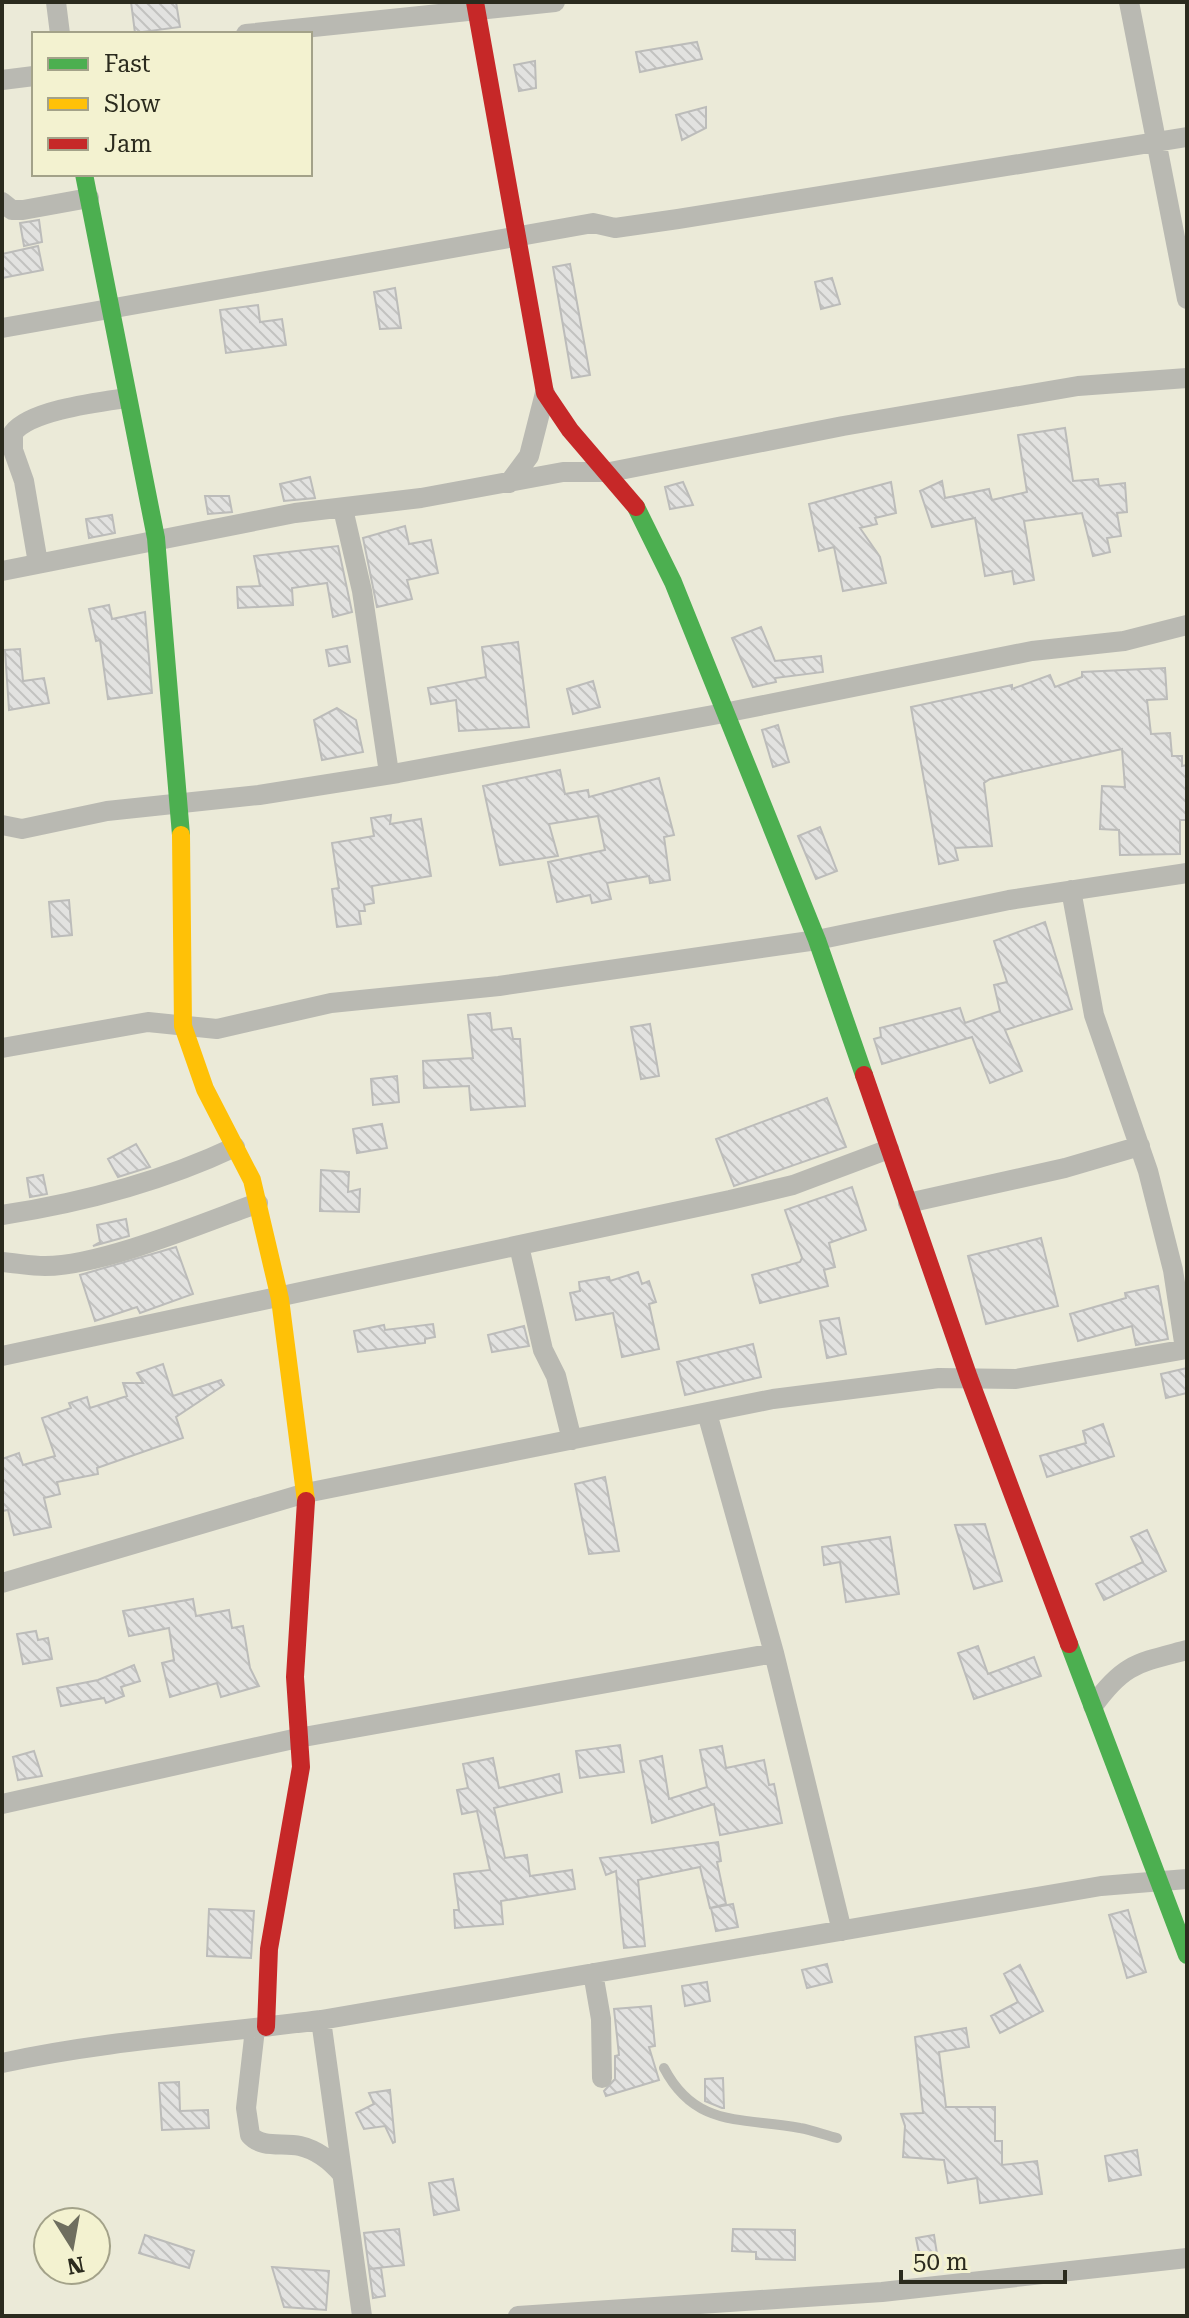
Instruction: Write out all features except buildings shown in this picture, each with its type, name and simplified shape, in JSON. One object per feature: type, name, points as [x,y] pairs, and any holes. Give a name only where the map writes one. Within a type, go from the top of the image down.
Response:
[{"type":"street","points":[[56,2],[60,32]]},
{"type":"street","points":[[263,32],[476,7],[555,2]]},
{"type":"street","points":[[1129,2],[1187,299]]},
{"type":"street","points":[[476,7],[545,393],[570,430],[610,472],[648,527],[817,940],[969,1378],[1187,1955]]},
{"type":"street","points":[[2,80],[32,76]]},
{"type":"street","points":[[2,328],[593,223],[615,228],[678,219],[1187,137]]},
{"type":"street","points":[[84,176],[156,538],[181,803],[183,1026],[205,1089],[252,1180],[280,1299],[306,1493],[295,1677],[299,1796],[269,1949],[261,2028],[246,2108],[250,2135],[258,2142],[311,2150],[332,2162],[342,2174]]},
{"type":"street","points":[[2,202],[12,210],[23,210],[89,198]]},
{"type":"street","points":[[2,571],[156,538],[295,513],[343,509],[573,471],[610,472],[1036,392],[1187,378]]},
{"type":"street","points":[[509,483],[529,456],[545,393]]},
{"type":"street","points":[[38,563],[24,481],[13,450],[13,433],[30,420],[89,403],[127,398]]},
{"type":"street","points":[[343,509],[362,591],[389,773]]},
{"type":"street","points":[[2,825],[22,829],[107,811],[259,795],[724,713],[1032,651],[1124,641],[1187,625]]},
{"type":"street","points":[[2,1048],[148,1022],[217,1029],[331,1003],[499,986],[817,940],[1071,890],[1187,873]]},
{"type":"street","points":[[2,1583],[306,1493],[707,1413],[840,1389],[969,1378],[1016,1379],[1186,1349],[1173,1270],[1140,1146],[1094,1015],[1071,890]]},
{"type":"street","points":[[908,1203],[1065,1168],[1140,1146]]},
{"type":"street","points":[[2,1215],[89,1197],[178,1171],[235,1147]]},
{"type":"street","points":[[2,1356],[280,1299],[793,1185],[889,1149]]},
{"type":"street","points":[[2,1262],[46,1266],[69,1263],[165,1237],[258,1203]]},
{"type":"street","points":[[519,1246],[543,1350],[556,1376],[572,1440]]},
{"type":"street","points":[[707,1413],[774,1653],[842,1931]]},
{"type":"street","points":[[1093,1706],[1119,1673],[1187,1650]]},
{"type":"street","points":[[2,1804],[298,1738],[774,1653]]},
{"type":"street","points":[[2,2063],[135,2040],[321,2020],[1101,1886],[1187,1879]]},
{"type":"street","points":[[593,1973],[601,2019],[602,2078]]},
{"type":"street","points":[[321,2020],[362,2316]]},
{"type":"street","points":[[518,2316],[882,2292],[1187,2258]]},
{"type":"lane","points":[[664,2068],[686,2101],[717,2116],[767,2126],[799,2127],[837,2138]]},
{"type":"traffic: fast","points":[[84,176],[156,538],[181,835]]},
{"type":"traffic: fast","points":[[636,507],[673,582],[817,940],[864,1075]]},
{"type":"traffic: fast","points":[[1069,1644],[1187,1955]]},
{"type":"traffic: slow","points":[[181,835],[183,1026],[205,1089],[252,1180],[280,1299],[306,1501]]},
{"type":"traffic: jam","points":[[475,2],[545,393],[570,430],[636,507]]},
{"type":"traffic: jam","points":[[864,1075],[969,1378],[1069,1644]]},
{"type":"traffic: jam","points":[[266,2027],[269,1949],[301,1767],[295,1677],[306,1501]]}]
